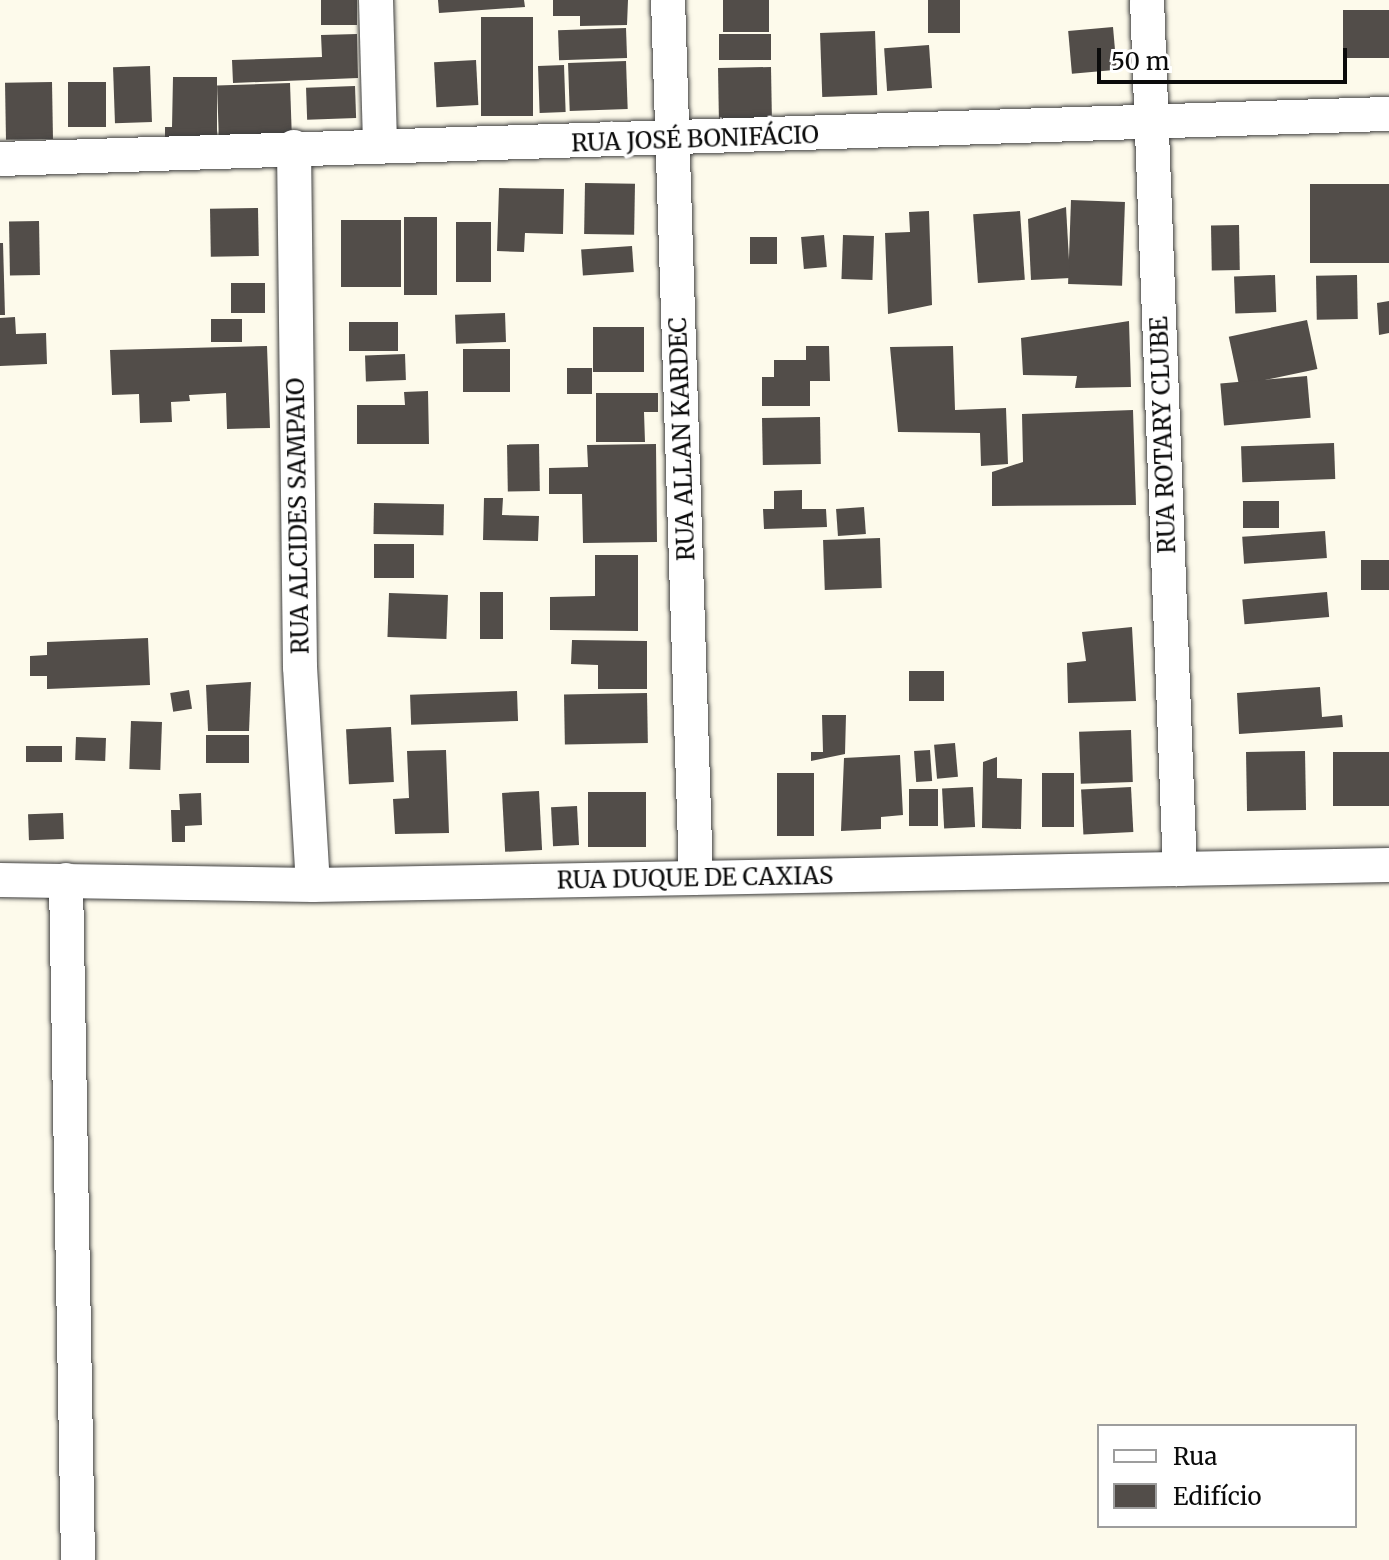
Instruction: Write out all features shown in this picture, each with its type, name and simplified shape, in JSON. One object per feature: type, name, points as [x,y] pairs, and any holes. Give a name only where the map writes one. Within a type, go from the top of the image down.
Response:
[{"type":"street","points":[[376,0],[380,146]]},
{"type":"street","name":"RUA ALLAN KARDEC","points":[[668,0],[696,878]]},
{"type":"street","name":"RUA ROTARY CLUBE","points":[[1147,0],[1180,869]]},
{"type":"street","name":"RUA JOSÉ BONIFÁCIO","points":[[0,159],[294,147],[673,141],[1389,114]]},
{"type":"street","name":"RUA ALCIDES SAMPAIO","points":[[294,147],[300,667],[313,885]]},
{"type":"street","name":"RUA DUQUE DE CAXIAS","points":[[0,880],[313,885],[1389,865]]},
{"type":"street","points":[[66,880],[78,1560]]},
{"type":"building","points":[[321,0],[357,0],[357,25],[321,25]]},
{"type":"building","points":[[438,0],[524,0],[525,7],[439,13]]},
{"type":"building","points":[[553,0],[628,0],[627,25],[580,26],[580,16],[553,16]]},
{"type":"building","points":[[723,0],[769,0],[769,32],[723,32]]},
{"type":"building","points":[[928,0],[960,0],[960,33],[928,33]]},
{"type":"building","points":[[1343,10],[1389,10],[1389,58],[1343,58]]},
{"type":"building","points":[[481,17],[533,17],[533,116],[481,116]]},
{"type":"building","points":[[1113,27],[1117,70],[1072,74],[1068,31]]},
{"type":"building","points":[[626,28],[627,58],[559,60],[558,30]]},
{"type":"building","points":[[875,31],[877,95],[822,97],[820,33]]},
{"type":"building","points":[[357,34],[358,78],[233,83],[232,60],[322,57],[321,35]]},
{"type":"building","points":[[719,34],[771,34],[771,60],[719,60]]},
{"type":"building","points":[[929,45],[932,88],[887,91],[884,48]]},
{"type":"building","points":[[476,60],[478,105],[436,107],[434,62]]},
{"type":"building","points":[[626,61],[628,109],[570,111],[568,63]]},
{"type":"building","points":[[564,65],[566,112],[540,113],[538,66]]},
{"type":"building","points":[[150,66],[152,122],[115,123],[113,67]]},
{"type":"building","points":[[771,67],[772,119],[719,120],[718,68]]},
{"type":"building","points":[[173,77],[217,77],[217,141],[165,141],[165,127],[172,127]]},
{"type":"building","points":[[52,82],[53,139],[6,140],[5,83]]},
{"type":"building","points":[[68,82],[106,82],[106,127],[68,127]]},
{"type":"building","points":[[290,83],[292,136],[219,139],[217,86]]},
{"type":"building","points":[[355,86],[356,118],[307,120],[306,88]]},
{"type":"building","points":[[585,183],[635,184],[634,235],[584,234]]},
{"type":"building","points":[[1310,184],[1389,184],[1389,263],[1310,263]]},
{"type":"building","points":[[499,188],[564,189],[563,234],[525,233],[524,252],[497,251]]},
{"type":"building","points":[[1071,200],[1125,202],[1122,286],[1068,284]]},
{"type":"building","points":[[1066,207],[1070,278],[1031,280],[1028,219]]},
{"type":"building","points":[[258,208],[259,256],[211,257],[210,209]]},
{"type":"building","points":[[929,211],[932,305],[888,314],[885,233],[910,232],[909,212]]},
{"type":"building","points":[[1020,211],[1025,280],[978,283],[973,214]]},
{"type":"building","points":[[404,217],[437,217],[437,295],[404,295]]},
{"type":"building","points":[[341,220],[401,220],[401,287],[341,287]]},
{"type":"building","points":[[39,221],[40,275],[10,276],[9,222]]},
{"type":"building","points":[[456,222],[491,222],[491,282],[456,282]]},
{"type":"building","points":[[1211,225],[1239,225],[1240,270],[1212,270]]},
{"type":"building","points":[[824,235],[827,267],[804,269],[801,237]]},
{"type":"building","points":[[843,235],[874,236],[872,280],[841,279]]},
{"type":"building","points":[[750,237],[777,237],[777,264],[750,264]]},
{"type":"building","points":[[0,243],[3,243],[5,315],[0,315]]},
{"type":"building","points":[[632,246],[634,272],[583,275],[581,250]]},
{"type":"building","points":[[1275,275],[1276,312],[1235,313],[1234,276]]},
{"type":"building","points":[[1357,275],[1358,319],[1317,320],[1316,276]]},
{"type":"building","points":[[231,283],[265,283],[265,313],[231,313]]},
{"type":"building","points":[[1389,301],[1389,333],[1379,335],[1377,303]]},
{"type":"building","points":[[505,313],[506,342],[456,344],[455,315]]},
{"type":"building","points":[[15,317],[16,334],[46,333],[47,364],[0,366],[0,318]]},
{"type":"building","points":[[211,319],[242,319],[242,342],[211,342]]},
{"type":"building","points":[[1307,320],[1317,369],[1239,386],[1229,337]]},
{"type":"building","points":[[1129,321],[1131,387],[1075,388],[1077,376],[1023,375],[1021,338]]},
{"type":"building","points":[[349,322],[398,322],[398,351],[349,351]]},
{"type":"building","points":[[593,327],[644,327],[644,372],[593,372]]},
{"type":"building","points":[[267,346],[270,428],[227,429],[226,393],[189,395],[190,401],[171,402],[172,422],[140,423],[139,394],[112,395],[110,350]]},
{"type":"building","points":[[806,346],[829,346],[830,381],[810,381],[810,406],[762,406],[762,377],[774,377],[774,360],[806,360]]},
{"type":"building","points":[[953,346],[955,410],[1006,408],[1008,464],[981,466],[980,433],[898,432],[890,347]]},
{"type":"building","points":[[463,349],[510,349],[510,392],[463,392]]},
{"type":"building","points":[[405,354],[406,380],[366,381],[365,355]]},
{"type":"building","points":[[567,368],[592,368],[592,394],[567,394]]},
{"type":"building","points":[[1307,376],[1311,418],[1224,425],[1220,384]]},
{"type":"building","points":[[428,391],[429,444],[357,444],[357,405],[405,405],[404,392]]},
{"type":"building","points":[[596,393],[658,393],[658,412],[644,412],[645,442],[596,442]]},
{"type":"building","points":[[1133,410],[1136,505],[992,506],[992,472],[1023,462],[1022,414]]},
{"type":"building","points":[[820,417],[821,464],[763,465],[762,418]]},
{"type":"building","points":[[1334,443],[1335,479],[1242,482],[1241,446]]},
{"type":"building","points":[[539,444],[540,491],[508,492],[507,445]]},
{"type":"building","points":[[656,444],[657,542],[583,543],[582,494],[549,494],[549,468],[588,467],[587,445]]},
{"type":"building","points":[[802,490],[802,509],[826,509],[827,527],[764,529],[763,509],[774,509],[774,491]]},
{"type":"building","points":[[484,498],[503,498],[502,515],[539,516],[538,541],[483,540]]},
{"type":"building","points":[[1243,501],[1279,501],[1279,528],[1243,528]]},
{"type":"building","points":[[374,503],[444,504],[443,535],[373,534]]},
{"type":"building","points":[[864,507],[866,534],[838,536],[836,509]]},
{"type":"building","points":[[1325,531],[1327,558],[1244,564],[1242,537]]},
{"type":"building","points":[[880,538],[882,588],[825,590],[823,540]]},
{"type":"building","points":[[374,544],[414,544],[414,578],[374,578]]},
{"type":"building","points":[[595,555],[638,555],[638,631],[550,630],[550,597],[595,596]]},
{"type":"building","points":[[1361,560],[1389,560],[1389,590],[1361,590]]},
{"type":"building","points":[[480,592],[503,592],[503,639],[480,639]]},
{"type":"building","points":[[1327,592],[1329,617],[1245,624],[1242,599]]},
{"type":"building","points":[[389,593],[448,595],[446,639],[387,637]]},
{"type":"building","points":[[1132,627],[1136,701],[1068,703],[1067,663],[1086,661],[1082,632]]},
{"type":"building","points":[[148,638],[150,685],[47,689],[47,676],[30,676],[30,656],[47,655],[47,642]]},
{"type":"building","points":[[572,640],[647,641],[647,689],[598,689],[598,665],[571,664]]},
{"type":"building","points":[[909,671],[944,671],[944,701],[909,701]]},
{"type":"building","points":[[251,682],[249,731],[208,731],[206,685]]},
{"type":"building","points":[[1320,687],[1322,717],[1342,715],[1343,727],[1239,734],[1237,693]]},
{"type":"building","points":[[189,690],[192,709],[173,712],[170,693]]},
{"type":"building","points":[[517,691],[518,721],[411,725],[410,695]]},
{"type":"building","points":[[647,693],[648,743],[565,744],[564,694]]},
{"type":"building","points":[[822,715],[846,715],[845,754],[811,761],[811,752],[823,752]]},
{"type":"building","points":[[131,721],[162,722],[160,770],[129,769]]},
{"type":"building","points":[[391,727],[394,782],[349,784],[346,729]]},
{"type":"building","points":[[1131,730],[1133,782],[1081,784],[1079,732]]},
{"type":"building","points":[[206,735],[249,735],[249,763],[206,763]]},
{"type":"building","points":[[76,737],[106,738],[105,761],[75,760]]},
{"type":"building","points":[[955,743],[958,777],[937,779],[934,745]]},
{"type":"building","points":[[26,746],[62,746],[62,762],[26,762]]},
{"type":"building","points":[[446,750],[449,833],[395,834],[393,799],[409,798],[407,751]]},
{"type":"building","points":[[930,750],[932,781],[916,782],[914,751]]},
{"type":"building","points":[[1305,751],[1306,810],[1247,811],[1246,752]]},
{"type":"building","points":[[1333,752],[1389,752],[1389,806],[1333,806]]},
{"type":"building","points":[[900,755],[903,815],[881,817],[881,829],[841,831],[844,758]]},
{"type":"building","points":[[997,757],[997,778],[1022,779],[1021,829],[982,828],[983,762]]},
{"type":"building","points":[[777,773],[814,773],[814,836],[777,836]]},
{"type":"building","points":[[1042,773],[1074,773],[1074,827],[1042,827]]},
{"type":"building","points":[[973,787],[975,827],[944,829],[942,789]]},
{"type":"building","points":[[1131,787],[1133,832],[1083,835],[1081,790]]},
{"type":"building","points":[[909,789],[938,789],[938,826],[909,826]]},
{"type":"building","points":[[539,791],[542,850],[505,852],[502,793]]},
{"type":"building","points":[[588,792],[646,792],[646,847],[588,847]]},
{"type":"building","points":[[201,793],[202,825],[185,826],[185,842],[172,842],[171,810],[180,810],[179,794]]},
{"type":"building","points":[[577,806],[579,845],[553,846],[551,807]]},
{"type":"building","points":[[63,813],[64,839],[29,840],[28,814]]}]
